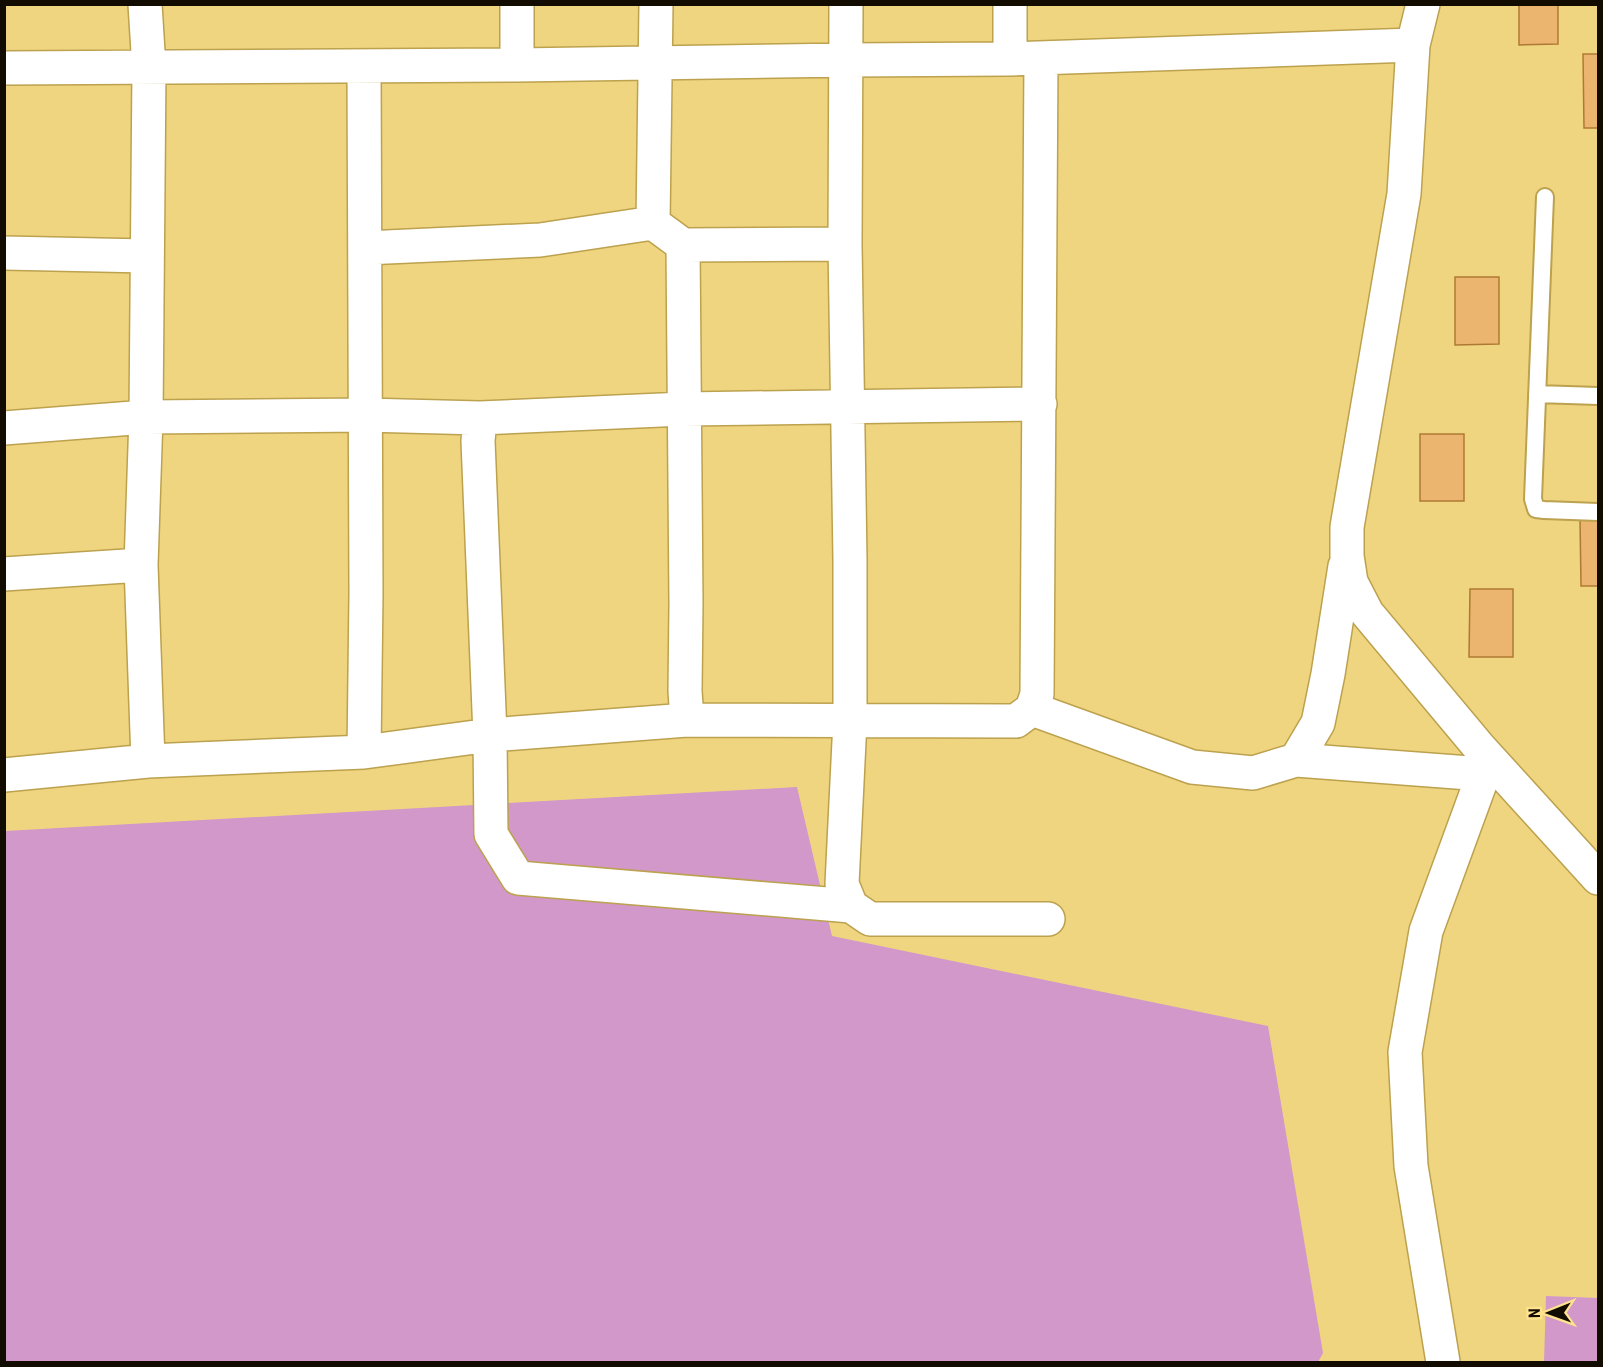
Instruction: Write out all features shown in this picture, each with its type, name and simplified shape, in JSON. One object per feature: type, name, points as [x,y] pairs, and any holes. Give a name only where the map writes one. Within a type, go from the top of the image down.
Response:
[{"type":"street","points":[[145,4],[149,68],[146,417],[141,565],[148,761]]},
{"type":"street","points":[[517,4],[517,65]]},
{"type":"street","points":[[653,223],[656,4]]},
{"type":"street","points":[[846,4],[845,244],[850,721],[842,884],[851,906]]},
{"type":"street","points":[[4,775],[148,761],[364,752],[490,735],[687,720],[1016,721],[1032,709],[1037,694],[1040,404],[1026,59],[1010,4]]},
{"type":"street","points":[[1296,760],[1318,723],[1328,674],[1347,556],[1347,527],[1404,194],[1413,45],[1423,4]]},
{"type":"street","points":[[4,68],[1026,59],[1413,45]]},
{"type":"street","points":[[364,66],[366,594],[364,752]]},
{"type":"street","points":[[365,248],[540,240],[653,223],[683,245],[845,244]]},
{"type":"street","points":[[683,245],[687,720]]},
{"type":"street","points":[[4,254],[147,256]]},
{"type":"street","points":[[4,428],[146,417],[365,415],[480,418],[684,409],[1040,404]]},
{"type":"street","points":[[480,418],[478,441],[490,735],[491,834],[518,878],[851,906],[870,919],[1048,919]]},
{"type":"street","points":[[1347,556],[1352,582],[1367,613],[1486,766],[1599,878]]},
{"type":"street","points":[[4,574],[141,565]]},
{"type":"street","points":[[1032,709],[1192,767],[1253,773],[1296,760],[1486,766]]},
{"type":"street","points":[[1443,1362],[1411,1166],[1405,1052],[1426,931],[1486,766]]},
{"type":"lane","points":[[1545,197],[1533,499],[1536,509],[1599,512]]},
{"type":"lane","points":[[1537,394],[1599,396]]},
{"type":"shaded area","points":[[797,787],[832,936],[1268,1026],[1323,1353],[1318,1362],[5,1362],[5,831]]},
{"type":"shaded area","points":[[1546,1296],[1598,1298],[1598,1362],[1544,1362]]},
{"type":"building","points":[[1519,4],[1558,4],[1558,44],[1519,45]]},
{"type":"building","points":[[1583,54],[1598,54],[1598,128],[1584,128]]},
{"type":"building","points":[[1455,277],[1499,277],[1499,344],[1455,345]]},
{"type":"building","points":[[1420,434],[1464,434],[1464,501],[1420,501]]},
{"type":"building","points":[[1580,519],[1598,519],[1598,586],[1581,586]]},
{"type":"building","points":[[1470,589],[1513,589],[1513,657],[1469,657]]}]
